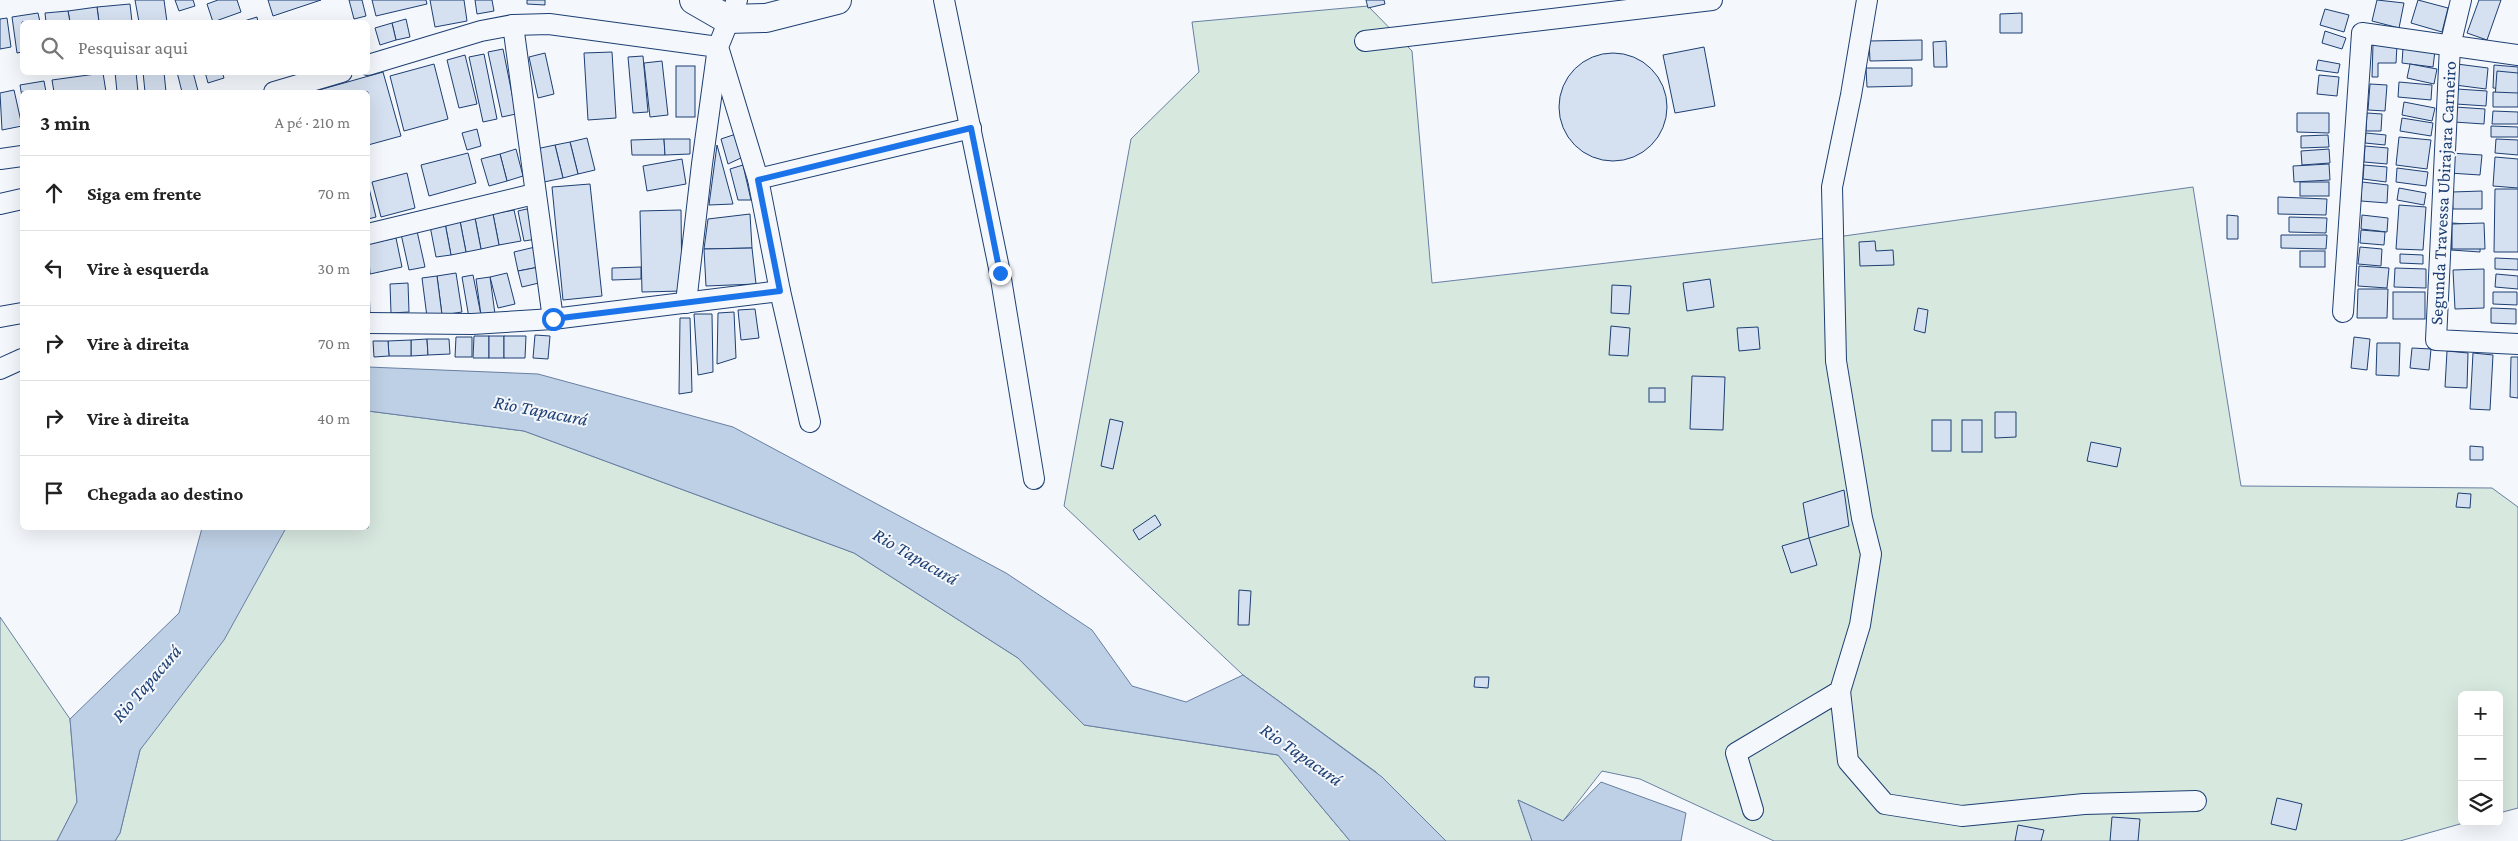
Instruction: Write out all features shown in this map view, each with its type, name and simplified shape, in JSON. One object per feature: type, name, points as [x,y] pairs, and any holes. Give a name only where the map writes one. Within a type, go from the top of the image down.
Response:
[{"type":"street","points":[[694,0],[766,18],[837,0]]},
{"type":"street","points":[[944,0],[1000,273],[1034,479]]},
{"type":"street","points":[[1365,41],[1712,0]]},
{"type":"street","points":[[1867,0],[1851,95],[1832,187],[1836,361],[1862,518],[1871,554],[1860,626],[1840,691],[1848,761],[1885,804],[1962,816],[2084,804],[2196,801]]},
{"type":"street","name":"Segunda Travessa Ubirajara Carneiro","points":[[2461,0],[2450,46],[2436,340],[2518,344]]},
{"type":"street","points":[[686,303],[718,47],[732,10]]},
{"type":"street","points":[[370,64],[481,32],[513,25],[549,24],[718,47]]},
{"type":"street","points":[[513,25],[534,194],[553,319]]},
{"type":"street","points":[[2343,312],[2362,33],[2518,55]]},
{"type":"street","points":[[718,47],[758,180],[780,291],[810,422]]},
{"type":"street","points":[[281,90],[332,75]]},
{"type":"street","points":[[758,180],[971,128]]},
{"type":"street","points":[[0,159],[20,156]]},
{"type":"street","points":[[370,234],[534,194]]},
{"type":"street","points":[[0,204],[20,199]]},
{"type":"street","points":[[370,323],[472,324],[553,319],[780,291]]},
{"type":"street","points":[[0,317],[20,313]]},
{"type":"street","points":[[0,368],[20,359]]},
{"type":"street","points":[[1753,810],[1736,753],[1840,691]]},
{"type":"shaded area","points":[[1368,6],[1412,51],[1432,283],[1844,236],[2193,187],[2241,486],[2492,488],[2518,507],[2518,808],[2503,812],[2503,691],[2458,691],[2458,825],[2400,841],[1774,841],[1640,779],[1602,771],[1563,821],[1518,800],[1532,841],[1440,841],[1376,772],[1243,675],[1064,506],[1131,139],[1199,72],[1192,22]]},
{"type":"shaded area","points":[[370,411],[524,431],[854,553],[1018,658],[1084,725],[1278,755],[1350,841],[115,841],[120,833],[140,750],[277,530],[370,530]]},
{"type":"shaded area","points":[[0,617],[70,719],[77,802],[57,841],[0,841]]},
{"type":"water","name":"Rio Tapacurá","points":[[370,367],[538,374],[733,427],[1006,573],[1092,630],[1132,686],[1186,702],[1243,675],[1382,777],[1446,841],[1350,841],[1278,755],[1084,725],[1018,658],[854,553],[524,431],[370,411]]},
{"type":"water","name":"Rio Tapacurá","points":[[201,530],[285,530],[224,640],[140,750],[120,833],[115,841],[57,841],[77,802],[70,719],[179,613]]},
{"type":"water","points":[[1601,782],[1686,813],[1681,841],[1532,841],[1518,800],[1563,821]]},
{"type":"building","points":[[135,0],[164,0],[167,20],[139,20]]},
{"type":"building","points":[[175,0],[193,0],[195,6],[179,11]]},
{"type":"building","points":[[218,0],[237,0],[241,12],[219,20],[212,20],[207,4]]},
{"type":"building","points":[[268,0],[321,0],[273,16]]},
{"type":"building","points":[[349,0],[362,0],[366,16],[354,19]]},
{"type":"building","points":[[372,0],[426,0],[427,4],[376,16]]},
{"type":"building","points":[[430,0],[464,0],[467,21],[435,27]]},
{"type":"building","points":[[475,0],[492,0],[494,11],[477,14]]},
{"type":"building","points":[[527,0],[545,0],[545,5],[527,4]]},
{"type":"building","points":[[1366,0],[1384,0],[1385,4],[1368,8]]},
{"type":"building","points":[[2377,0],[2404,3],[2399,28],[2372,21]]},
{"type":"building","points":[[2418,0],[2448,8],[2442,32],[2411,23]]},
{"type":"building","points":[[2479,0],[2501,0],[2487,40],[2467,33]]},
{"type":"building","points":[[130,4],[132,20],[99,20],[97,7]]},
{"type":"building","points":[[97,7],[99,20],[70,20],[68,11]]},
{"type":"building","points":[[2325,9],[2349,15],[2344,32],[2320,25]]},
{"type":"building","points":[[68,11],[70,20],[46,20],[45,13]]},
{"type":"building","points":[[38,13],[40,20],[20,20],[20,52],[17,53],[12,17]]},
{"type":"building","points":[[2022,13],[2022,33],[2000,33],[2000,14]]},
{"type":"building","points":[[7,18],[11,47],[0,49],[0,19]]},
{"type":"building","points":[[406,19],[410,37],[396,40],[392,23]]},
{"type":"building","points":[[392,23],[396,40],[380,45],[375,28]]},
{"type":"building","points":[[2325,31],[2346,38],[2342,49],[2322,43]]},
{"type":"building","points":[[1922,40],[1922,60],[1870,61],[1869,41]]},
{"type":"building","points":[[1946,41],[1947,67],[1934,67],[1933,42]]},
{"type":"building","points":[[2373,44],[2397,45],[2396,63],[2378,63],[2378,77],[2372,77]]},
{"type":"building","points":[[1704,47],[1715,106],[1675,113],[1663,55]]},
{"type":"building","points":[[2403,48],[2435,51],[2433,67],[2402,63]]},
{"type":"building","points":[[503,49],[516,114],[502,117],[488,52]]},
{"type":"building","points":[[612,52],[616,118],[588,120],[584,53]]},
{"type":"building","points":[[545,53],[554,94],[538,98],[529,57]]},
{"type":"building","points":[[1613,53],[1634,57],[1651,69],[1663,86],[1667,107],[1663,128],[1651,145],[1634,157],[1613,161],[1592,157],[1575,145],[1563,128],[1559,107],[1563,86],[1575,69],[1592,57]]},
{"type":"building","points":[[484,54],[497,119],[483,122],[469,57]]},
{"type":"building","points":[[465,55],[477,104],[459,108],[447,60]]},
{"type":"building","points":[[643,56],[648,112],[633,113],[628,57]]},
{"type":"building","points":[[2318,60],[2340,64],[2338,73],[2316,70]]},
{"type":"building","points":[[662,61],[668,115],[650,117],[644,63]]},
{"type":"building","points":[[434,64],[448,119],[404,131],[390,76]]},
{"type":"building","points":[[2410,64],[2437,69],[2434,84],[2407,78]]},
{"type":"building","points":[[2457,64],[2488,68],[2486,89],[2455,85]]},
{"type":"building","points":[[2494,65],[2518,67],[2518,90],[2493,88]]},
{"type":"building","points":[[676,66],[695,66],[695,117],[676,117]]},
{"type":"building","points":[[1866,68],[1912,68],[1912,86],[1867,87]]},
{"type":"building","points":[[2497,71],[2518,73],[2518,100],[2495,98]]},
{"type":"building","points":[[383,72],[401,136],[370,144],[370,90],[319,90]]},
{"type":"building","points":[[103,75],[106,90],[54,90],[52,80]]},
{"type":"building","points":[[115,75],[136,75],[138,90],[117,90]]},
{"type":"building","points":[[143,75],[164,75],[166,90],[145,90]]},
{"type":"building","points":[[178,75],[194,75],[198,90],[182,90]]},
{"type":"building","points":[[206,75],[223,75],[224,78],[208,83]]},
{"type":"building","points":[[2319,75],[2339,77],[2337,96],[2317,94]]},
{"type":"building","points":[[44,81],[46,90],[21,90],[20,85]]},
{"type":"building","points":[[2399,82],[2432,85],[2431,100],[2398,97]]},
{"type":"building","points":[[2370,84],[2387,85],[2385,111],[2368,110]]},
{"type":"building","points":[[2457,89],[2487,91],[2486,106],[2456,104]]},
{"type":"building","points":[[14,90],[20,117],[20,126],[2,130],[0,93]]},
{"type":"building","points":[[2493,92],[2518,93],[2518,107],[2493,107]]},
{"type":"building","points":[[2404,102],[2435,108],[2432,121],[2402,115]]},
{"type":"building","points":[[2455,107],[2485,109],[2484,124],[2454,122]]},
{"type":"building","points":[[2493,111],[2518,112],[2518,124],[2492,124]]},
{"type":"building","points":[[2297,113],[2329,113],[2329,133],[2297,132]]},
{"type":"building","points":[[2367,113],[2382,114],[2381,131],[2366,131]]},
{"type":"building","points":[[2402,118],[2433,123],[2431,136],[2400,131]]},
{"type":"building","points":[[2491,126],[2518,127],[2518,137],[2491,137]]},
{"type":"building","points":[[477,129],[481,146],[467,150],[462,133]]},
{"type":"building","points":[[2366,133],[2386,135],[2385,145],[2365,143]]},
{"type":"building","points":[[736,134],[743,157],[728,164],[721,139]]},
{"type":"building","points":[[2328,135],[2329,147],[2301,148],[2301,136]]},
{"type":"building","points":[[2399,137],[2431,140],[2427,169],[2396,165]]},
{"type":"building","points":[[587,138],[595,170],[578,174],[570,142]]},
{"type":"building","points":[[664,139],[665,155],[632,155],[631,140]]},
{"type":"building","points":[[664,139],[690,139],[690,154],[665,155]]},
{"type":"building","points":[[2496,139],[2518,140],[2518,155],[2495,153]]},
{"type":"building","points":[[570,142],[578,174],[563,178],[555,145]]},
{"type":"building","points":[[555,145],[563,178],[544,182],[536,149]]},
{"type":"building","points":[[717,145],[733,204],[709,205]]},
{"type":"building","points":[[2365,146],[2388,148],[2387,164],[2364,162]]},
{"type":"building","points":[[516,149],[523,176],[507,181],[500,154]]},
{"type":"building","points":[[2329,149],[2330,163],[2302,165],[2301,151]]},
{"type":"building","points":[[468,153],[476,183],[429,196],[421,165]]},
{"type":"building","points":[[2450,153],[2482,155],[2480,175],[2449,173]]},
{"type":"building","points":[[500,154],[507,181],[489,186],[481,159]]},
{"type":"building","points":[[2495,157],[2518,159],[2518,188],[2493,186]]},
{"type":"building","points":[[682,159],[686,184],[647,191],[643,166]]},
{"type":"building","points":[[2329,164],[2330,180],[2294,182],[2293,166]]},
{"type":"building","points":[[743,165],[751,200],[738,200],[730,169]]},
{"type":"building","points":[[2364,165],[2387,167],[2386,182],[2363,179]]},
{"type":"building","points":[[2397,168],[2428,172],[2426,186],[2396,182]]},
{"type":"building","points":[[407,173],[415,208],[381,217],[372,182]]},
{"type":"building","points":[[2300,182],[2329,182],[2329,196],[2300,196]]},
{"type":"building","points":[[2362,182],[2388,185],[2387,203],[2361,201]]},
{"type":"building","points":[[590,184],[602,296],[563,300],[552,187]]},
{"type":"building","points":[[2399,188],[2426,193],[2424,205],[2397,200]]},
{"type":"building","points":[[2495,189],[2518,189],[2518,252],[2494,252]]},
{"type":"building","points":[[2482,191],[2482,209],[2453,209],[2452,192]]},
{"type":"building","points":[[370,192],[376,217],[370,218]]},
{"type":"building","points":[[2278,197],[2327,199],[2326,215],[2278,214]]},
{"type":"building","points":[[2399,205],[2426,207],[2423,250],[2396,249]]},
{"type":"building","points":[[531,208],[537,239],[524,241],[518,211]]},
{"type":"building","points":[[514,210],[521,241],[499,245],[493,214]]},
{"type":"building","points":[[681,210],[682,291],[642,292],[640,211]]},
{"type":"building","points":[[493,214],[499,245],[481,249],[475,218]]},
{"type":"building","points":[[750,214],[752,248],[704,249],[708,219]]},
{"type":"building","points":[[2227,215],[2238,216],[2238,239],[2227,239]]},
{"type":"building","points":[[2362,215],[2388,218],[2387,232],[2361,229]]},
{"type":"building","points":[[2289,217],[2327,218],[2326,233],[2289,232]]},
{"type":"building","points":[[475,218],[481,249],[466,252],[460,221]]},
{"type":"building","points":[[460,221],[466,252],[451,255],[445,223]]},
{"type":"building","points":[[445,223],[451,255],[436,257],[430,226]]},
{"type":"building","points":[[2452,223],[2481,225],[2480,252],[2451,250]]},
{"type":"building","points":[[2484,223],[2485,249],[2452,249],[2452,224]]},
{"type":"building","points":[[2361,230],[2385,232],[2384,245],[2360,243]]},
{"type":"building","points":[[417,231],[425,267],[409,270],[401,234]]},
{"type":"building","points":[[2281,235],[2327,235],[2326,249],[2281,248]]},
{"type":"building","points":[[396,238],[402,267],[370,274],[370,244]]},
{"type":"building","points":[[1875,241],[1876,251],[1893,250],[1894,265],[1860,266],[1859,242]]},
{"type":"building","points":[[535,247],[539,267],[518,271],[514,252]]},
{"type":"building","points":[[2360,247],[2382,249],[2381,266],[2358,264]]},
{"type":"building","points":[[752,248],[756,284],[706,286],[704,249]]},
{"type":"building","points":[[2300,251],[2325,251],[2325,267],[2300,267]]},
{"type":"building","points":[[2400,254],[2423,255],[2423,264],[2400,263]]},
{"type":"building","points":[[2495,258],[2518,259],[2518,270],[2495,269]]},
{"type":"building","points":[[2359,266],[2389,268],[2387,288],[2358,286]]},
{"type":"building","points":[[539,267],[543,282],[522,287],[518,271]]},
{"type":"building","points":[[641,267],[641,279],[612,280],[612,268]]},
{"type":"building","points":[[2395,268],[2426,269],[2426,288],[2394,287]]},
{"type":"building","points":[[2484,269],[2484,308],[2455,309],[2453,270]]},
{"type":"building","points":[[456,273],[462,312],[442,315],[437,276]]},
{"type":"building","points":[[507,273],[515,304],[498,308],[490,277]]},
{"type":"building","points":[[2496,274],[2518,276],[2518,289],[2495,287]]},
{"type":"building","points":[[473,275],[481,315],[469,318],[462,277]]},
{"type":"building","points":[[437,276],[442,315],[427,317],[422,278]]},
{"type":"building","points":[[490,277],[495,314],[481,315],[476,279]]},
{"type":"building","points":[[1710,279],[1714,307],[1687,311],[1683,283]]},
{"type":"building","points":[[408,283],[409,312],[391,313],[390,284]]},
{"type":"building","points":[[1612,285],[1631,286],[1629,314],[1611,313]]},
{"type":"building","points":[[2358,289],[2388,289],[2387,318],[2357,318]]},
{"type":"building","points":[[2393,292],[2425,292],[2425,319],[2393,319]]},
{"type":"building","points":[[2493,292],[2517,292],[2517,305],[2493,304]]},
{"type":"building","points":[[1918,308],[1928,310],[1925,333],[1914,330]]},
{"type":"building","points":[[2491,308],[2516,309],[2516,324],[2491,323]]},
{"type":"building","points":[[755,309],[759,338],[741,340],[738,310]]},
{"type":"building","points":[[734,312],[736,358],[717,364],[718,313]]},
{"type":"building","points":[[694,314],[712,314],[713,372],[698,375]]},
{"type":"building","points":[[680,318],[690,318],[692,392],[679,394]]},
{"type":"building","points":[[1611,326],[1630,328],[1628,356],[1609,355]]},
{"type":"building","points":[[1758,327],[1760,349],[1739,351],[1737,328]]},
{"type":"building","points":[[535,335],[550,336],[548,359],[533,358]]},
{"type":"building","points":[[474,336],[489,336],[489,358],[473,358]]},
{"type":"building","points":[[489,336],[504,336],[504,358],[489,358]]},
{"type":"building","points":[[504,336],[526,336],[525,358],[504,358]]},
{"type":"building","points":[[456,337],[472,337],[472,357],[455,357]]},
{"type":"building","points":[[2354,337],[2370,339],[2367,370],[2351,368]]},
{"type":"building","points":[[427,339],[428,355],[411,356],[411,340]]},
{"type":"building","points":[[427,339],[449,339],[450,354],[428,355]]},
{"type":"building","points":[[411,340],[411,356],[389,356],[388,341]]},
{"type":"building","points":[[373,341],[388,341],[389,356],[374,357]]},
{"type":"building","points":[[2377,343],[2400,343],[2399,376],[2376,375]]},
{"type":"building","points":[[2412,348],[2431,349],[2429,370],[2410,368]]},
{"type":"building","points":[[2447,351],[2468,353],[2467,388],[2445,387]]},
{"type":"building","points":[[2473,353],[2493,355],[2490,410],[2470,409]]},
{"type":"building","points":[[2511,357],[2518,357],[2518,398],[2510,397]]},
{"type":"building","points":[[1692,376],[1725,377],[1723,430],[1690,429]]},
{"type":"building","points":[[1649,388],[1665,388],[1665,402],[1649,402]]},
{"type":"building","points":[[1995,412],[2016,412],[2016,437],[1995,438]]},
{"type":"building","points":[[1110,419],[1123,422],[1113,469],[1101,466]]},
{"type":"building","points":[[1932,420],[1951,420],[1951,451],[1932,451]]},
{"type":"building","points":[[1962,420],[1982,420],[1982,452],[1962,452]]},
{"type":"building","points":[[2091,442],[2121,448],[2117,467],[2087,461]]},
{"type":"building","points":[[2470,446],[2483,447],[2483,460],[2470,460]]},
{"type":"building","points":[[1844,490],[1849,526],[1809,538],[1803,503]]},
{"type":"building","points":[[2458,493],[2471,494],[2470,508],[2456,507]]},
{"type":"building","points":[[1155,515],[1161,525],[1139,540],[1133,530]]},
{"type":"building","points":[[1809,538],[1817,565],[1791,573],[1782,546]]},
{"type":"building","points":[[1239,590],[1251,591],[1249,625],[1238,625]]},
{"type":"building","points":[[1475,677],[1489,677],[1488,688],[1474,687]]},
{"type":"building","points":[[2277,798],[2302,804],[2296,830],[2271,824]]},
{"type":"building","points":[[2112,817],[2140,819],[2138,841],[2110,841]]},
{"type":"building","points":[[2018,825],[2044,830],[2041,841],[2015,841]]},
{"type":"route","points":[[553,319],[780,291],[758,180],[971,128],[1000,273]]}]
